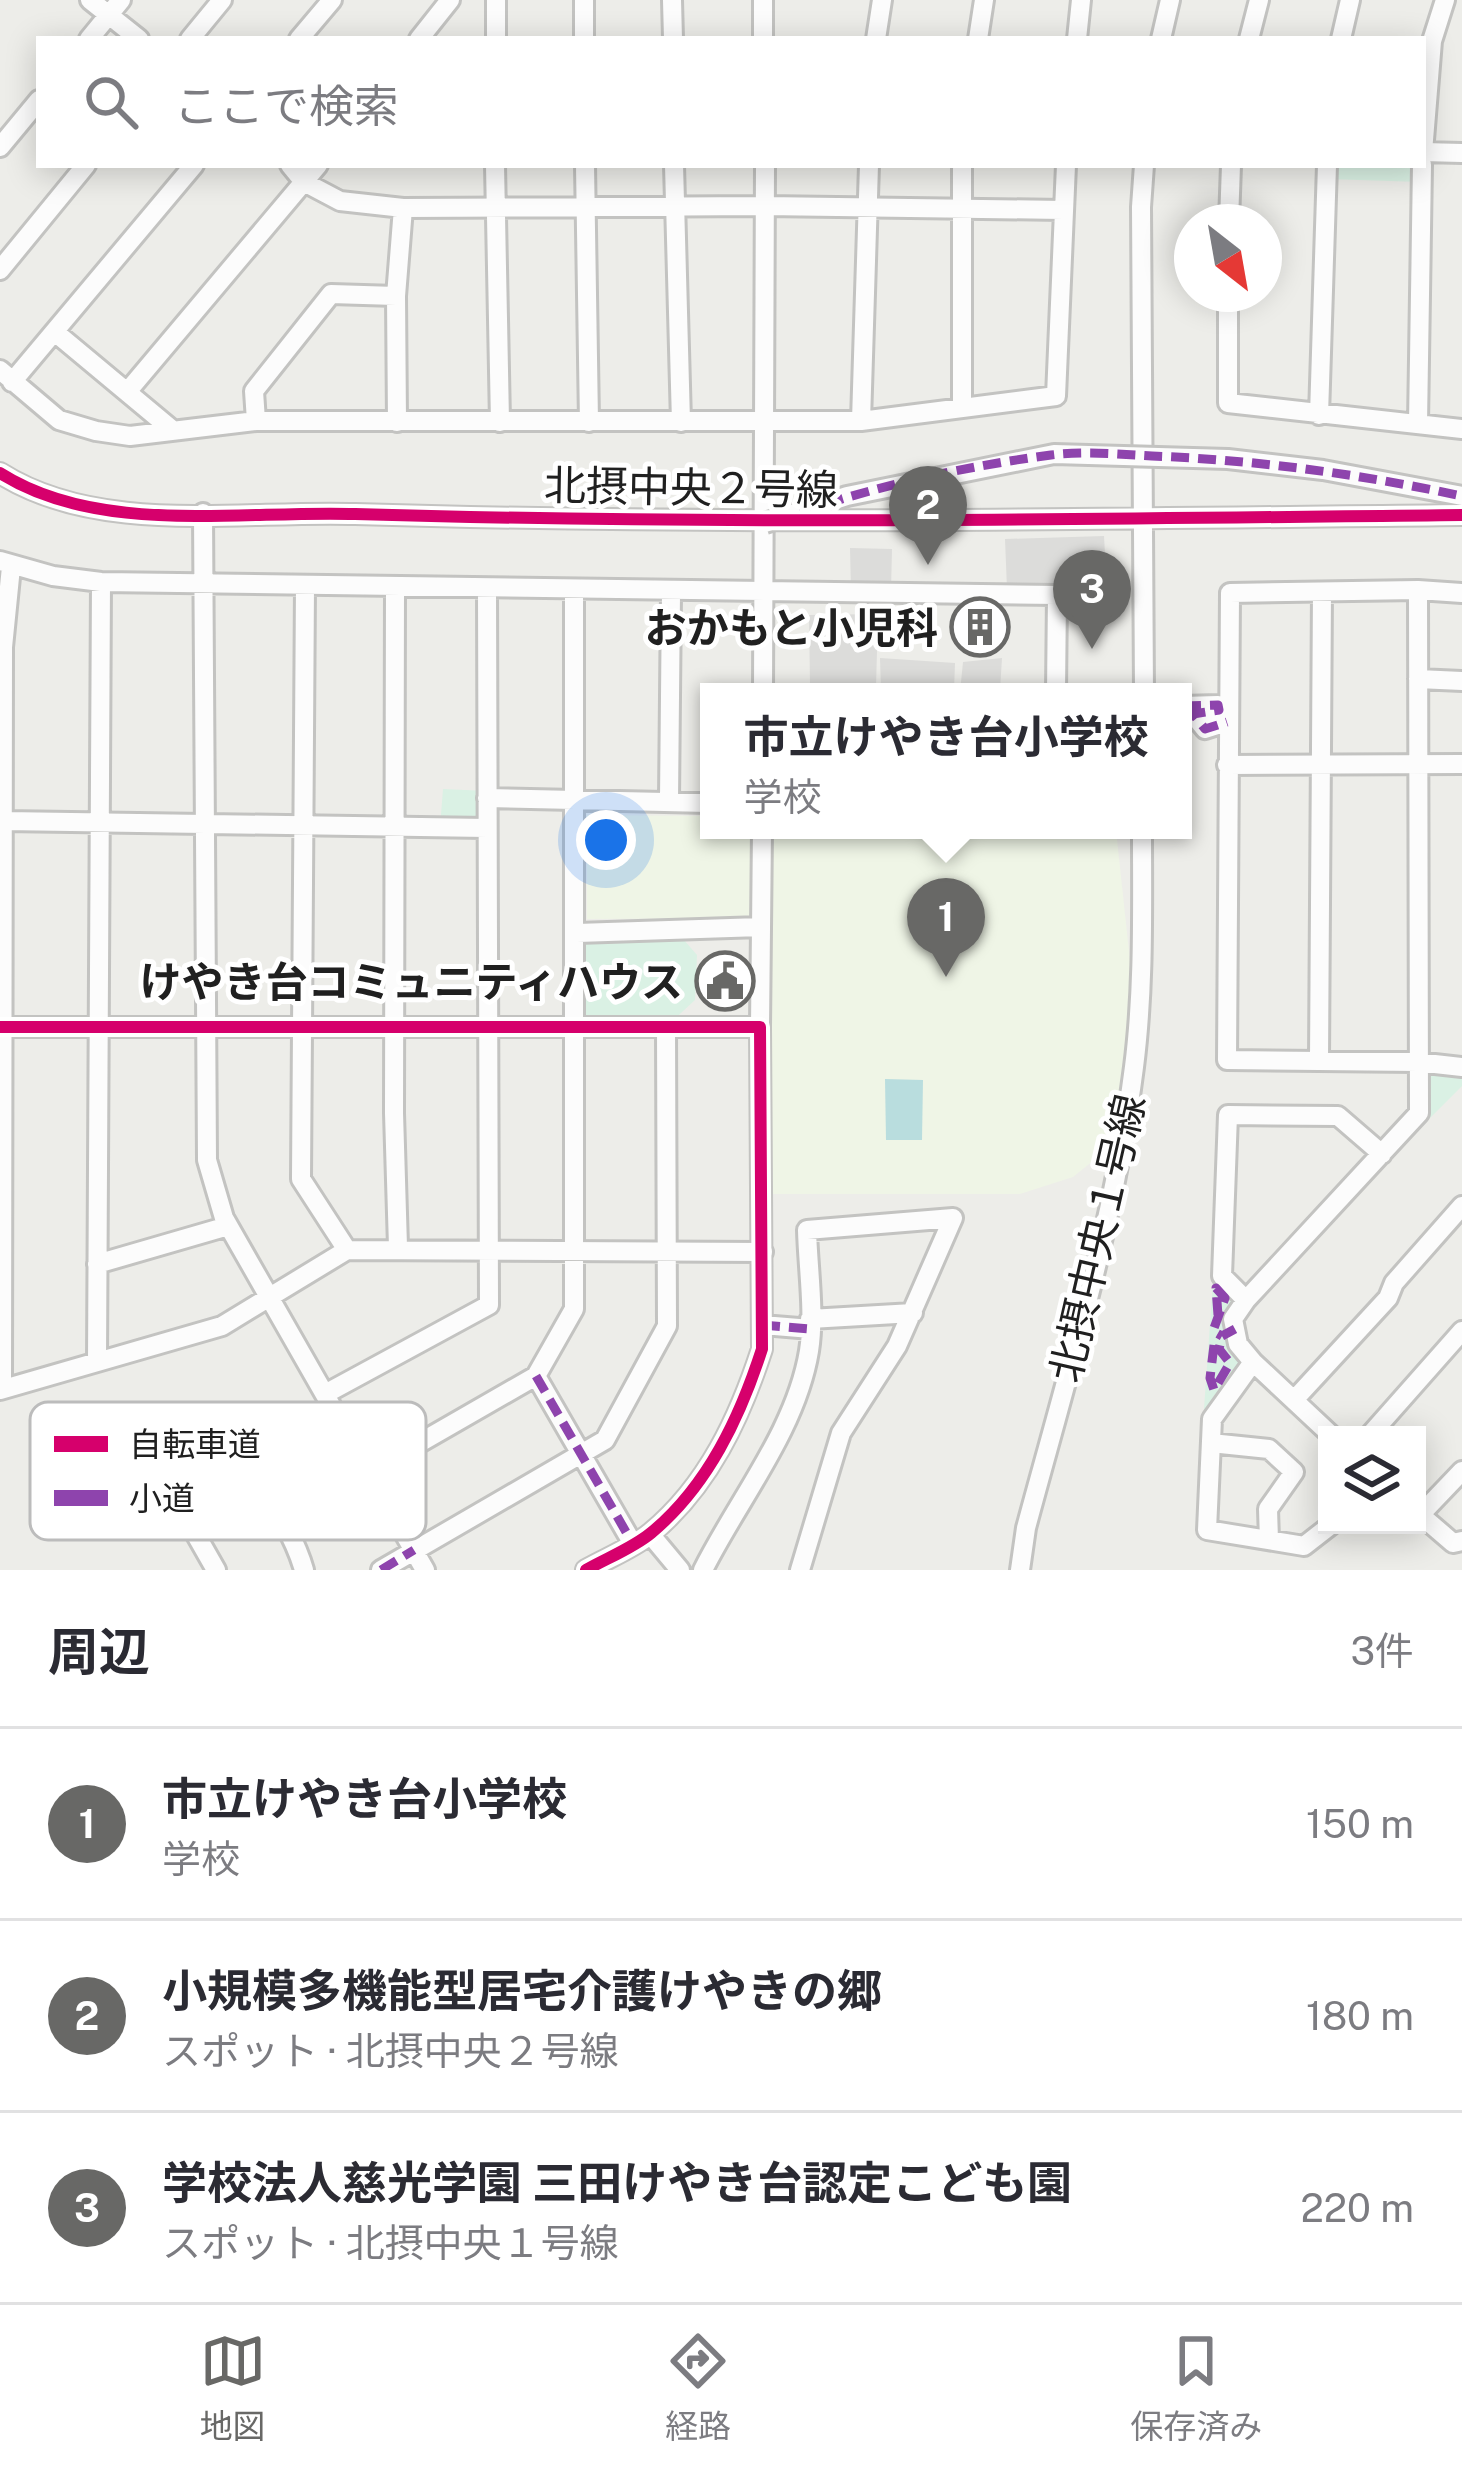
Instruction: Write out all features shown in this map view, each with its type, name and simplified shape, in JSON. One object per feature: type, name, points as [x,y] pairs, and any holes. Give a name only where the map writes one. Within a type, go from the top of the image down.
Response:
[{"type":"street","points":[[90,0],[115,8],[137,36]]},
{"type":"street","points":[[192,36],[222,0]]},
{"type":"street","points":[[302,36],[332,0]]},
{"type":"street","points":[[421,36],[450,0]]},
{"type":"street","points":[[496,0],[496,36]]},
{"type":"street","points":[[584,0],[584,36]]},
{"type":"street","points":[[672,0],[673,36]]},
{"type":"street","points":[[763,0],[764,36]]},
{"type":"street","points":[[876,36],[882,0]]},
{"type":"street","points":[[978,36],[984,0]]},
{"type":"street","points":[[1077,36],[1081,0]]},
{"type":"street","points":[[1162,36],[1170,0]]},
{"type":"street","points":[[1250,36],[1258,0]]},
{"type":"street","points":[[1342,36],[1350,0]]},
{"type":"street","points":[[1426,115],[1432,41],[1445,0]]},
{"type":"street","points":[[92,36],[115,8]]},
{"type":"street","points":[[0,147],[36,104]]},
{"type":"street","points":[[1426,152],[1462,153]]},
{"type":"street","points":[[0,269],[84,168]]},
{"type":"street","points":[[192,168],[56,333],[6,376],[58,420],[130,436],[256,422],[861,421],[1056,396],[1066,168]]},
{"type":"street","points":[[292,168],[304,182],[340,201],[404,208],[1063,210]]},
{"type":"street","points":[[127,392],[316,168]]},
{"type":"street","points":[[495,168],[500,422]]},
{"type":"street","points":[[585,168],[589,422]]},
{"type":"street","points":[[674,168],[681,422]]},
{"type":"street","points":[[764,683],[765,168]]},
{"type":"street","points":[[861,421],[869,168]]},
{"type":"street","points":[[962,168],[962,408]]},
{"type":"street","points":[[1144,168],[1144,683]]},
{"type":"street","points":[[1229,204],[1231,168]]},
{"type":"street","points":[[1319,416],[1327,168]]},
{"type":"street","points":[[1418,424],[1422,168]]},
{"type":"street","points":[[397,422],[396,296],[404,208]]},
{"type":"street","points":[[256,422],[254,391],[331,294],[396,296]]},
{"type":"street","points":[[1228,312],[1228,403],[1462,429]]},
{"type":"street","points":[[56,333],[170,428]]},
{"type":"street","points":[[765,523],[890,486],[1054,454],[1228,459],[1323,470],[1462,496]]},
{"type":"street","name":"北摂中央２号線","points":[[0,473],[70,506],[143,514],[302,512],[765,523],[1462,515]]},
{"type":"street","points":[[203,513],[207,1160],[228,1226],[330,1402]]},
{"type":"street","points":[[763,1252],[346,1250],[222,1326],[1,1389],[1,727],[6,564],[101,582],[1057,595],[1056,683]]},
{"type":"street","points":[[97,1362],[101,582]]},
{"type":"street","points":[[305,586],[302,1179],[346,1250]]},
{"type":"street","points":[[395,588],[398,1247]]},
{"type":"street","points":[[325,1394],[489,1305],[487,590]]},
{"type":"street","points":[[1321,1426],[1238,1344],[1233,1319],[1419,1113],[1418,590]]},
{"type":"street","points":[[426,1439],[536,1376],[574,1310],[574,591]]},
{"type":"street","points":[[669,800],[671,592]]},
{"type":"street","points":[[1319,1060],[1322,592]]},
{"type":"street","points":[[1462,593],[1230,593],[1227,722],[1227,1060],[1462,1066]]},
{"type":"street","points":[[1418,679],[1462,681]]},
{"type":"street","points":[[1192,706],[1218,705],[1219,710],[1193,714],[1204,729],[1227,722]]},
{"type":"street","points":[[1227,765],[1462,764]]},
{"type":"street","points":[[487,798],[700,802]]},
{"type":"street","points":[[4,820],[487,828]]},
{"type":"street","points":[[586,1570],[642,1539],[694,1486],[725,1443],[762,1349],[762,839]]},
{"type":"street","name":"北摂中央１号線","points":[[1020,1570],[1026,1528],[1109,1222],[1125,1135],[1137,1026],[1142,839]]},
{"type":"street","points":[[577,933],[761,927]]},
{"type":"street","points":[[2,1027],[760,1027]]},
{"type":"street","points":[[381,1570],[605,1441],[668,1326],[666,1027]]},
{"type":"street","points":[[1246,1300],[1222,1276],[1228,1114],[1338,1116],[1382,1154]]},
{"type":"street","points":[[1294,1400],[1388,1298],[1394,1282],[1462,1205]]},
{"type":"street","points":[[703,1570],[788,1413],[806,1365],[810,1324],[807,1230],[953,1218],[914,1313],[877,1382],[842,1433],[800,1570]]},
{"type":"street","points":[[97,1264],[228,1226]]},
{"type":"street","points":[[762,1325],[914,1313]]},
{"type":"street","points":[[1378,1426],[1462,1331]]},
{"type":"street","points":[[1253,1362],[1212,1419],[1207,1530],[1304,1546],[1319,1534]]},
{"type":"street","points":[[536,1376],[582,1454],[642,1539],[680,1570]]},
{"type":"street","points":[[1211,1443],[1269,1449],[1294,1472],[1268,1509],[1269,1540]]},
{"type":"street","points":[[1426,1506],[1462,1471]]},
{"type":"street","points":[[1426,1521],[1453,1543],[1462,1541]]},
{"type":"street","points":[[199,1540],[216,1570]]},
{"type":"street","points":[[296,1540],[304,1570]]},
{"type":"street","points":[[407,1540],[425,1570]]},
{"type":"shaded area","points":[[1104,536],[1107,590],[1007,589],[1005,539]]},
{"type":"shaded area","points":[[850,548],[892,549],[891,590],[851,590]]},
{"type":"shaded area","points":[[878,614],[876,683],[810,683],[809,615]]},
{"type":"shaded area","points":[[880,658],[955,663],[954,683],[881,683]]},
{"type":"shaded area","points":[[1002,658],[1000,683],[961,683],[963,662]]},
{"type":"shaded area","points":[[587,815],[700,816],[700,839],[753,839],[752,918],[587,919]]},
{"type":"shaded area","points":[[762,839],[1117,839],[1137,1026],[1125,1135],[1073,1177],[1020,1194],[762,1194]]},
{"type":"shaded area","points":[[885,1079],[923,1080],[922,1140],[886,1140]]},
{"type":"green space","points":[[1329,168],[1422,170],[1421,182],[1327,179]]},
{"type":"green space","points":[[443,789],[487,791],[487,818],[440,827]]},
{"type":"green space","points":[[677,932],[697,955],[695,1000],[666,1027],[576,1028],[577,933]]},
{"type":"green space","points":[[1417,1062],[1462,1067],[1462,1086],[1428,1120],[1419,1113]]},
{"type":"green space","points":[[1219,1280],[1239,1299],[1230,1317],[1249,1363],[1209,1416],[1204,1409],[1213,1281]]},
{"type":"marked path","points":[[800,512],[956,471],[1076,453],[1269,465],[1462,496]]},
{"type":"marked path","points":[[1192,706],[1218,705],[1219,710],[1193,714],[1205,729],[1227,722]]},
{"type":"marked path","points":[[1218,1315],[1216,1288],[1225,1298],[1213,1331],[1222,1336]]},
{"type":"marked path","points":[[762,1325],[811,1329]]},
{"type":"marked path","points":[[1214,1345],[1210,1378],[1214,1390],[1230,1363],[1219,1349],[1222,1336],[1235,1329]]},
{"type":"marked path","points":[[536,1376],[633,1544]]},
{"type":"marked path","points":[[381,1570],[414,1550]]},
{"type":"cycle path","points":[[0,473],[39,493],[81,505],[172,516],[770,520],[1462,515]]},
{"type":"cycle path","points":[[0,1027],[760,1027],[762,1349],[720,1449],[689,1494],[644,1538],[586,1570]]},
{"type":"place","name":"小規模多機能型居宅介護けやきの郷","points":[[928,565]]},
{"type":"place","name":"おかもと小児科","points":[[980,627]]},
{"type":"place","name":"学校法人慈光学園 三田けやき台認定こども園","points":[[1092,649]]},
{"type":"place","name":"市立けやき台小学校","points":[[946,977]]},
{"type":"place","name":"けやき台コミュニティハウス","points":[[725,981]]}]
